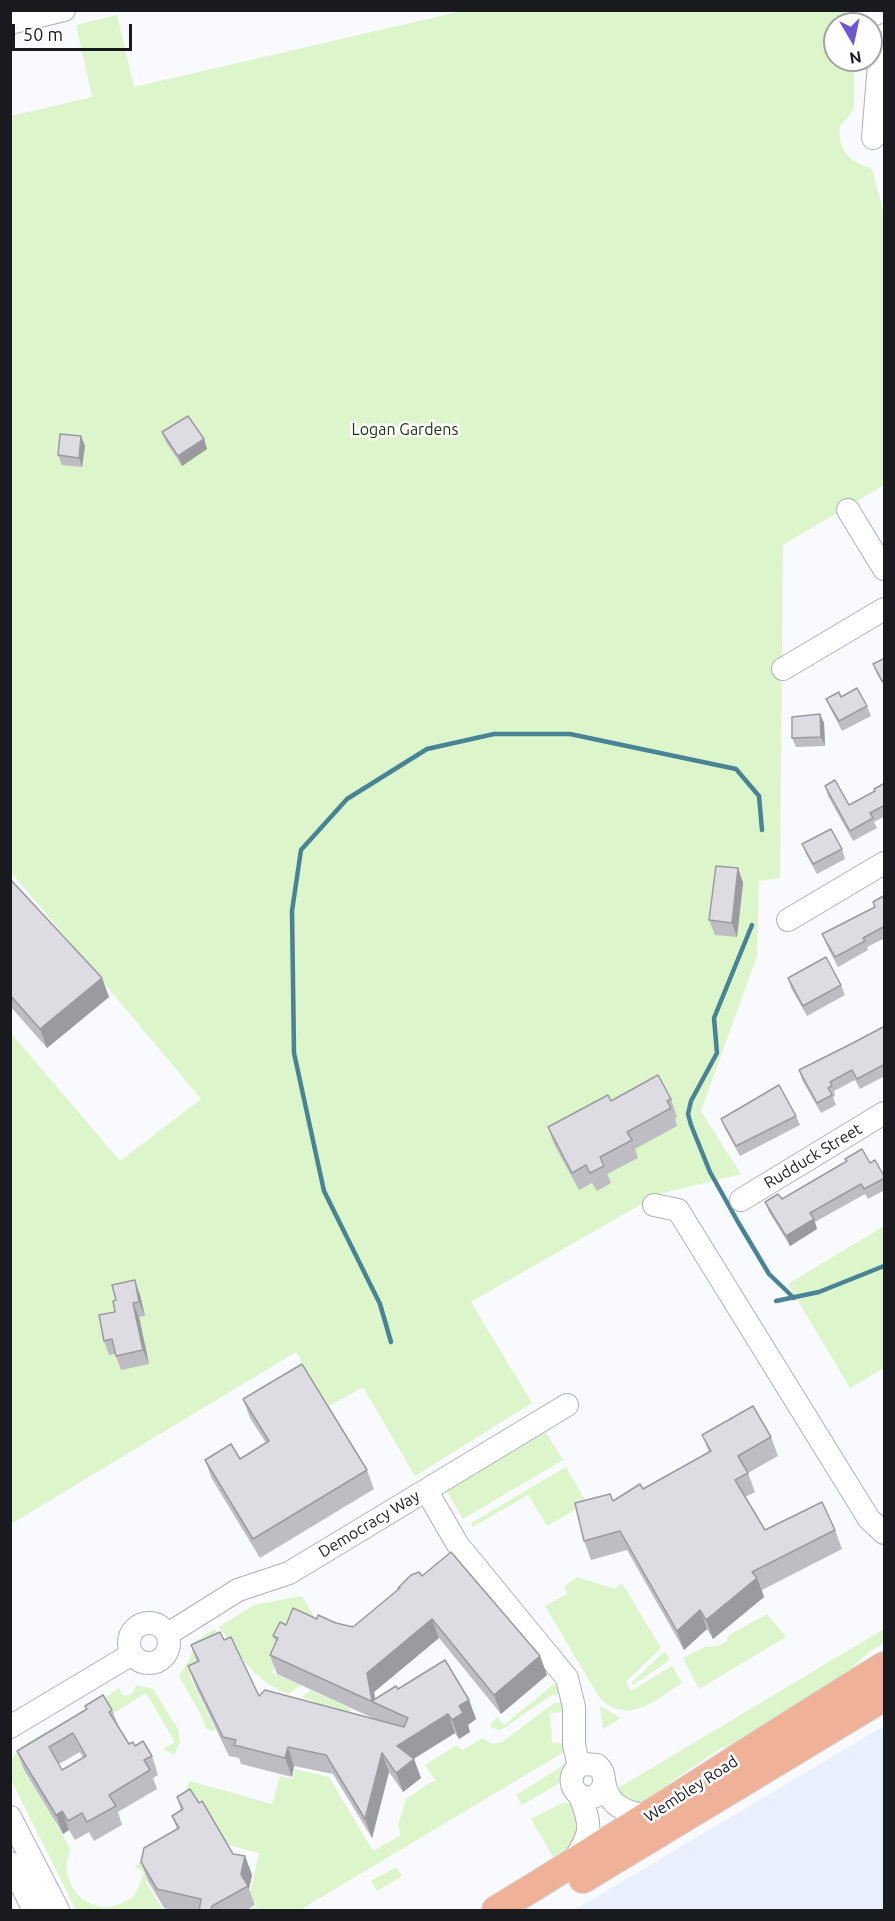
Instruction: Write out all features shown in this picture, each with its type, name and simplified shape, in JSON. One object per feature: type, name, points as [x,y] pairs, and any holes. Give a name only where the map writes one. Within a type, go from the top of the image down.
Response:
[{"type":"main road","name":"Wembley Road","points":[[496,1911],[885,1666]]},
{"type":"main road","name":"Wembley Road","points":[[531,1911],[885,1697]]},
{"type":"street","points":[[10,22],[64,10]]},
{"type":"street","points":[[873,138],[880,51],[885,35]]},
{"type":"street","points":[[848,510],[885,569]]},
{"type":"street","points":[[783,669],[885,609]]},
{"type":"street","points":[[788,920],[885,863]]},
{"type":"street","name":"Rudduck Street","points":[[741,1200],[885,1113]]},
{"type":"street","points":[[654,1205],[678,1210],[869,1519],[885,1533]]},
{"type":"street","name":"Democracy Way","points":[[10,1728],[21,1717],[132,1654],[130,1635],[139,1625],[158,1624],[168,1634],[238,1590],[289,1573],[567,1405]]},
{"type":"street","points":[[426,1490],[458,1545],[567,1677],[574,1707],[574,1745],[579,1766]]},
{"type":"street","points":[[571,1864],[585,1843],[590,1821],[580,1796],[571,1783],[571,1776],[579,1766],[591,1763],[597,1765],[604,1774],[605,1785],[614,1802],[627,1813],[649,1816]]},
{"type":"street","points":[[580,1796],[590,1798],[596,1796],[605,1785]]},
{"type":"street","points":[[10,1817],[20,1875],[34,1911]]},
{"type":"street","points":[[20,1875],[58,1911]]},
{"type":"shaded area","points":[[884,1726],[884,1910],[574,1910],[588,1902]]},
{"type":"green space","name":"Logan Gardens","points":[[462,11],[846,11],[823,12],[823,72],[854,72],[854,109],[839,128],[841,144],[847,155],[872,169],[884,214],[884,485],[783,545],[780,878],[759,881],[757,956],[701,1111],[741,1174],[659,1194],[471,1302],[532,1403],[415,1476],[363,1387],[329,1406],[296,1352],[11,1524],[11,1033],[120,1161],[201,1099],[11,872],[11,116],[92,97],[76,25],[117,15],[134,87]]},
{"type":"green space","points":[[884,1226],[884,1368],[850,1388],[788,1284]]},
{"type":"green space","points":[[545,1431],[563,1460],[463,1519],[446,1490]]},
{"type":"green space","points":[[566,1467],[587,1503],[547,1526],[528,1495],[473,1527],[471,1523]]},
{"type":"green space","points":[[577,1577],[615,1589],[622,1583],[661,1648],[626,1682],[631,1691],[672,1666],[682,1683],[652,1703],[631,1710],[620,1710],[610,1706],[599,1697],[545,1606],[567,1594],[564,1587]]},
{"type":"green space","points":[[302,1596],[324,1634],[295,1622],[272,1673],[301,1685],[289,1694],[277,1689],[257,1675],[219,1627],[254,1605]]},
{"type":"green space","points":[[767,1614],[786,1637],[699,1689],[683,1658],[705,1647],[718,1646],[727,1641],[729,1635]]},
{"type":"green space","points":[[215,1629],[223,1644],[196,1661],[199,1669],[189,1675],[216,1731],[211,1731],[206,1728],[179,1676],[190,1659],[194,1642]]},
{"type":"green space","points":[[884,1629],[884,1643],[869,1652],[816,1701],[747,1742],[721,1748],[671,1782],[661,1795],[629,1810],[615,1790]]},
{"type":"green space","points":[[665,1651],[670,1660],[633,1685],[631,1683]]},
{"type":"green space","points":[[555,1683],[560,1694],[550,1696],[504,1728],[499,1730],[491,1727],[491,1723],[497,1717],[504,1725]]},
{"type":"green space","points":[[136,1685],[153,1689],[178,1729],[180,1742],[174,1755],[163,1749],[175,1742],[146,1693],[23,1769],[48,1810],[62,1818],[55,1822],[71,1850],[67,1862],[67,1874],[71,1886],[78,1895],[99,1906],[111,1907],[129,1900],[136,1892],[144,1872],[135,1867],[145,1858],[148,1864],[146,1882],[163,1910],[76,1910],[11,1780],[11,1762],[19,1750],[30,1741],[54,1728],[54,1732],[87,1709],[107,1703],[106,1697],[119,1688],[122,1695],[128,1696],[134,1691]]},
{"type":"green space","points":[[310,1690],[350,1708],[350,1716],[302,1697]]},
{"type":"green space","points":[[563,1702],[563,1712],[550,1713],[552,1743],[564,1743],[564,1752],[300,1910],[250,1910],[257,1906],[250,1893],[259,1853],[228,1845],[212,1817],[206,1820],[184,1814],[179,1804],[190,1781],[272,1804],[280,1776],[293,1779],[295,1769],[329,1777],[373,1851],[401,1835],[398,1825],[406,1799],[436,1781],[425,1765],[457,1745],[462,1750],[483,1738],[491,1743],[502,1742],[554,1703]]},
{"type":"green space","points":[[600,1706],[621,1718],[603,1729]]},
{"type":"green space","points":[[564,1765],[564,1778],[558,1784],[522,1805],[516,1795]]},
{"type":"green space","points":[[564,1802],[575,1806],[583,1818],[574,1845],[553,1857],[531,1819]]},
{"type":"green space","points":[[396,1867],[402,1876],[377,1891],[371,1881]]},
{"type":"building","points":[[188,416],[204,439],[178,456],[162,432]]},
{"type":"building","points":[[60,434],[81,436],[79,458],[58,455]]},
{"type":"building","points":[[885,658],[885,680],[882,681],[873,664]]},
{"type":"building","points":[[857,688],[867,706],[839,721],[826,699],[839,692],[841,697]]},
{"type":"building","points":[[820,714],[821,737],[792,738],[792,717]]},
{"type":"building","points":[[835,780],[849,805],[885,783],[885,805],[870,813],[873,818],[850,831],[825,786]]},
{"type":"building","points":[[831,829],[842,849],[813,864],[802,844]]},
{"type":"building","points":[[716,866],[738,868],[732,923],[709,920]]},
{"type":"building","points":[[10,879],[102,978],[40,1029],[10,995]]},
{"type":"building","points":[[885,895],[885,926],[863,938],[865,941],[835,957],[822,934],[875,907],[873,902]]},
{"type":"building","points":[[826,957],[841,985],[803,1006],[788,978]]},
{"type":"building","points":[[885,1026],[885,1064],[857,1079],[852,1070],[830,1082],[832,1086],[828,1088],[832,1095],[817,1103],[799,1070]]},
{"type":"building","points":[[658,1075],[671,1099],[667,1101],[671,1108],[627,1132],[632,1140],[600,1157],[604,1166],[590,1173],[586,1165],[572,1173],[548,1127],[608,1095],[611,1101]]},
{"type":"building","points":[[779,1085],[796,1116],[736,1146],[721,1119]]},
{"type":"building","points":[[862,1149],[870,1163],[875,1160],[885,1178],[864,1189],[861,1184],[810,1213],[814,1219],[786,1236],[765,1202],[778,1194],[782,1199],[847,1161],[845,1159]]},
{"type":"building","points":[[135,1280],[139,1302],[133,1303],[143,1350],[116,1356],[112,1339],[104,1341],[99,1315],[115,1312],[113,1301],[116,1300],[112,1285]]},
{"type":"building","points":[[302,1364],[367,1470],[253,1539],[205,1460],[231,1444],[240,1459],[269,1441],[243,1399]]},
{"type":"building","points":[[753,1406],[771,1437],[738,1456],[748,1473],[735,1480],[765,1530],[822,1502],[835,1530],[752,1572],[757,1578],[706,1620],[700,1610],[677,1631],[620,1531],[584,1541],[575,1503],[610,1494],[613,1501],[640,1484],[643,1489],[711,1451],[702,1435]]},
{"type":"building","points":[[451,1552],[540,1656],[494,1695],[432,1619],[367,1673],[372,1701],[396,1686],[398,1689],[445,1660],[469,1700],[459,1706],[463,1713],[452,1720],[448,1714],[397,1746],[414,1759],[396,1773],[382,1753],[365,1819],[326,1755],[288,1747],[285,1758],[234,1745],[236,1740],[223,1737],[188,1666],[199,1661],[191,1645],[220,1632],[224,1640],[231,1637],[259,1696],[265,1690],[404,1727],[408,1718],[270,1655],[278,1638],[273,1636],[280,1622],[286,1625],[293,1608],[317,1619],[318,1615],[353,1627],[400,1588],[398,1588],[411,1575],[419,1572],[422,1576]]},
{"type":"building","points":[[103,1695],[112,1710],[109,1712],[129,1744],[133,1742],[135,1746],[143,1741],[152,1756],[144,1760],[150,1770],[109,1795],[116,1806],[87,1822],[82,1813],[68,1821],[62,1811],[56,1815],[17,1751],[87,1709],[85,1706]],"holes":[[[73,1733],[86,1756],[62,1770],[49,1747]]]},
{"type":"building","points":[[190,1789],[199,1803],[202,1801],[233,1854],[245,1856],[241,1874],[248,1886],[212,1906],[211,1911],[199,1911],[201,1899],[157,1889],[141,1862],[144,1848],[179,1828],[172,1816],[183,1809],[177,1797]]},
{"type":"waterway","points":[[391,1342],[380,1304],[324,1191],[294,1053],[292,911],[301,850],[347,799],[427,749],[494,734],[570,734],[736,769],[759,796],[762,830]]},
{"type":"waterway","points":[[752,925],[714,1018],[717,1053],[691,1101],[688,1114],[710,1172],[738,1222],[769,1274],[794,1298]]},
{"type":"waterway","points":[[776,1301],[819,1292],[884,1266]]}]
